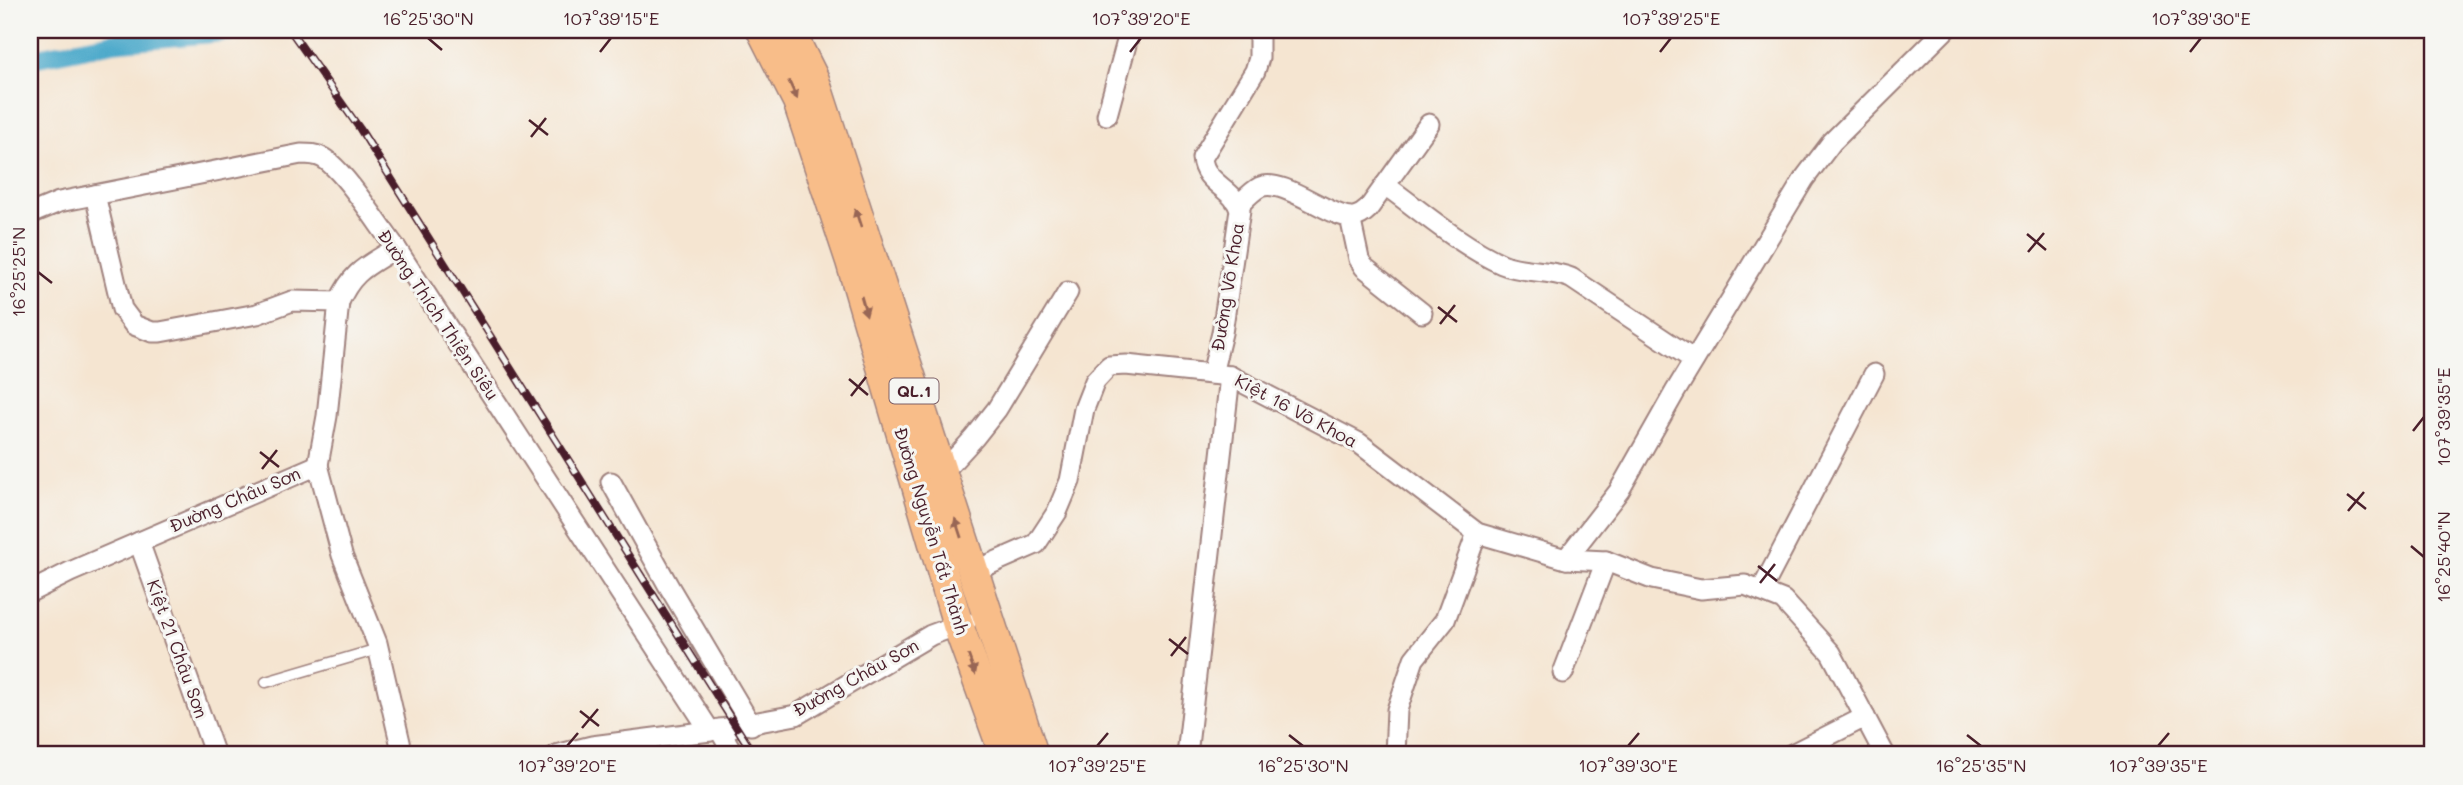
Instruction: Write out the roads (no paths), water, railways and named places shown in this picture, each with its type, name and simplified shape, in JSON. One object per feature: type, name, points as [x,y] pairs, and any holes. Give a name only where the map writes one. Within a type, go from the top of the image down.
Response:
[{"type":"main road","name":"Đường Nguyễn Tất Thành","points":[[762,30],[798,101],[831,199],[958,625],[1005,755]]},
{"type":"main road","name":"Đường Nguyễn Tất Thành","points":[[789,30],[814,80],[1033,755]]},
{"type":"street","points":[[1107,115],[1130,30]]},
{"type":"street","name":"Đường Võ Khoa","points":[[972,572],[1036,544],[1057,512],[1070,481],[1087,399],[1095,381],[1109,366],[1126,365],[1221,375],[1222,333],[1240,220],[1239,205],[1210,179],[1202,158],[1255,71],[1259,58],[1259,30]]},
{"type":"street","points":[[1566,559],[1619,491],[1686,355],[1804,179],[1825,152],[1945,30]]},
{"type":"street","points":[[1239,205],[1253,191],[1266,186],[1291,191],[1350,217],[1362,214],[1429,124]]},
{"type":"street","name":"Đường Thích Thiện Siêu","points":[[30,214],[59,202],[302,154],[314,154],[323,158],[341,175],[396,248],[734,755]]},
{"type":"street","points":[[1385,186],[1458,237],[1504,264],[1561,274],[1686,355]]},
{"type":"street","points":[[95,195],[121,309],[127,318],[143,330],[160,332],[257,314],[292,301],[339,302]]},
{"type":"street","points":[[1350,217],[1359,259],[1364,267],[1422,313]]},
{"type":"street","points":[[318,465],[327,416],[339,302],[346,286],[357,272],[396,248]]},
{"type":"street","points":[[941,474],[975,438],[997,409],[1068,292]]},
{"type":"street","points":[[1760,591],[1874,374]]},
{"type":"street","points":[[1187,755],[1221,375]]},
{"type":"street","name":"Kiệt 16 Võ Khoa","points":[[1221,375],[1359,443],[1477,533]]},
{"type":"street","name":"Đường Châu Sơn","points":[[30,592],[318,465],[342,555],[378,649],[401,755]]},
{"type":"street","points":[[611,482],[668,585],[751,724]]},
{"type":"street","points":[[1395,755],[1397,710],[1414,659],[1445,620],[1477,533],[1566,559],[1606,561],[1664,582],[1701,589],[1745,585],[1783,600],[1831,653],[1885,755]]},
{"type":"street","name":"Kiệt 21 Châu Sơn","points":[[139,542],[215,755]]},
{"type":"street","points":[[1563,673],[1606,561]]},
{"type":"street","name":"Đường Châu Sơn","points":[[556,755],[592,746],[715,730],[796,715],[932,635],[987,615]]},
{"type":"street","points":[[1790,755],[1865,717]]},
{"type":"lane","points":[[266,682],[378,649]]},
{"type":"waterway","points":[[30,59],[116,42],[249,30]]},
{"type":"railway","points":[[290,30],[360,129],[754,755]]}]
